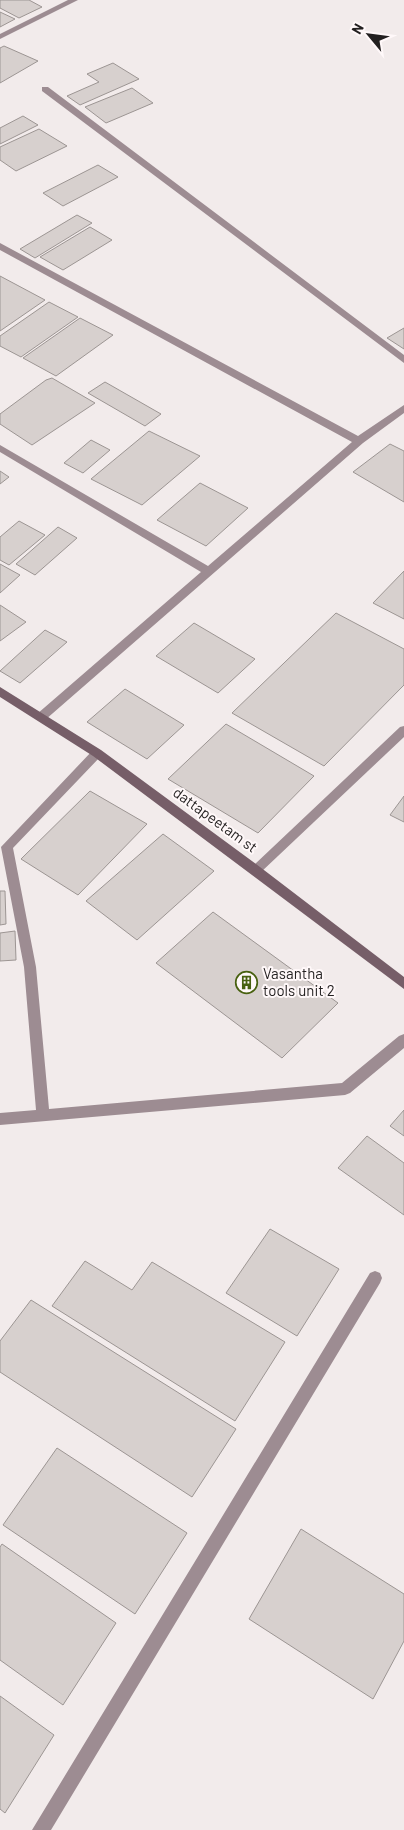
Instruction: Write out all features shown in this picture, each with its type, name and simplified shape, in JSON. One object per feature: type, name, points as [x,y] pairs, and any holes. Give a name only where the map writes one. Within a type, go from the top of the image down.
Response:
[{"type":"street","points":[[0,37],[74,0]]},
{"type":"street","points":[[44,89],[404,360]]},
{"type":"street","points":[[0,246],[359,441]]},
{"type":"street","points":[[41,717],[359,441],[404,408]]},
{"type":"street","points":[[0,448],[210,572]]},
{"type":"street","name":"dattapeetam st","points":[[0,691],[97,753],[256,870],[404,984]]},
{"type":"street","points":[[256,870],[404,730]]},
{"type":"street","points":[[44,1116],[30,967],[7,847],[97,753]]},
{"type":"street","points":[[0,1120],[345,1089],[404,1040]]},
{"type":"street","points":[[41,1830],[375,1278]]},
{"type":"building","points":[[0,0],[29,0],[42,7],[19,18],[0,8]]},
{"type":"building","points":[[0,12],[15,19],[0,27]]},
{"type":"building","points":[[4,46],[38,61],[0,83],[0,48]]},
{"type":"building","points":[[113,63],[139,79],[80,105],[67,96],[99,82],[87,74]]},
{"type":"building","points":[[132,88],[153,103],[106,123],[85,107]]},
{"type":"building","points":[[23,116],[38,125],[0,144],[0,128]]},
{"type":"building","points":[[39,129],[67,146],[16,171],[0,160],[0,147]]},
{"type":"building","points":[[98,165],[118,177],[63,206],[43,193]]},
{"type":"building","points":[[77,215],[92,223],[35,258],[20,249]]},
{"type":"building","points":[[90,227],[112,240],[63,270],[40,257]]},
{"type":"building","points":[[0,276],[45,300],[0,331]]},
{"type":"building","points":[[49,302],[78,317],[21,357],[0,346],[0,336]]},
{"type":"building","points":[[80,318],[113,335],[56,376],[23,358]]},
{"type":"building","points":[[404,328],[404,349],[387,338]]},
{"type":"building","points":[[52,378],[95,403],[32,445],[0,424],[0,414],[46,380]]},
{"type":"building","points":[[105,382],[161,414],[145,426],[88,393]]},
{"type":"building","points":[[149,431],[200,456],[142,505],[91,479]]},
{"type":"building","points":[[91,440],[110,450],[83,473],[64,463]]},
{"type":"building","points":[[390,444],[404,451],[404,502],[353,472]]},
{"type":"building","points":[[0,471],[9,477],[0,484]]},
{"type":"building","points":[[200,483],[248,508],[206,546],[157,520]]},
{"type":"building","points":[[19,521],[45,535],[9,565],[0,560],[0,537]]},
{"type":"building","points":[[58,527],[77,538],[35,575],[16,564]]},
{"type":"building","points":[[0,564],[20,575],[0,593]]},
{"type":"building","points":[[404,571],[404,619],[373,603]]},
{"type":"building","points":[[0,605],[26,622],[0,641]]},
{"type":"building","points":[[336,613],[404,649],[404,685],[324,766],[232,713]]},
{"type":"building","points":[[194,623],[255,659],[218,693],[156,656]]},
{"type":"building","points":[[45,630],[67,642],[20,683],[0,671]]},
{"type":"building","points":[[125,689],[184,725],[147,759],[87,722]]},
{"type":"building","points":[[226,724],[314,776],[258,833],[168,779]]},
{"type":"building","points":[[90,791],[147,824],[78,895],[21,859]]},
{"type":"building","points":[[404,796],[404,822],[390,815]]},
{"type":"building","points":[[163,834],[214,871],[137,940],[86,901]]},
{"type":"building","points":[[0,891],[5,891],[6,924],[0,925]]},
{"type":"building","name":"Vasantha tools unit 2","points":[[213,912],[338,1003],[282,1058],[156,963]]},
{"type":"building","points":[[15,931],[16,960],[0,961],[0,933]]},
{"type":"building","points":[[404,1110],[404,1136],[390,1126]]},
{"type":"building","points":[[367,1136],[404,1163],[404,1215],[338,1168]]},
{"type":"building","points":[[270,1229],[339,1269],[297,1336],[226,1293]]},
{"type":"building","points":[[85,1261],[132,1290],[152,1262],[285,1342],[235,1421],[52,1306]]},
{"type":"building","points":[[31,1300],[236,1429],[192,1497],[0,1372],[0,1341]]},
{"type":"building","points":[[57,1448],[187,1533],[135,1614],[3,1525]]},
{"type":"building","points":[[301,1529],[404,1594],[404,1641],[373,1699],[249,1619]]},
{"type":"building","points":[[2,1544],[116,1623],[63,1705],[0,1660],[0,1547]]},
{"type":"building","points":[[0,1696],[54,1735],[5,1813],[0,1809]]},
{"type":"place","name":"Vasantha tools unit 2","points":[[247,983]]}]
